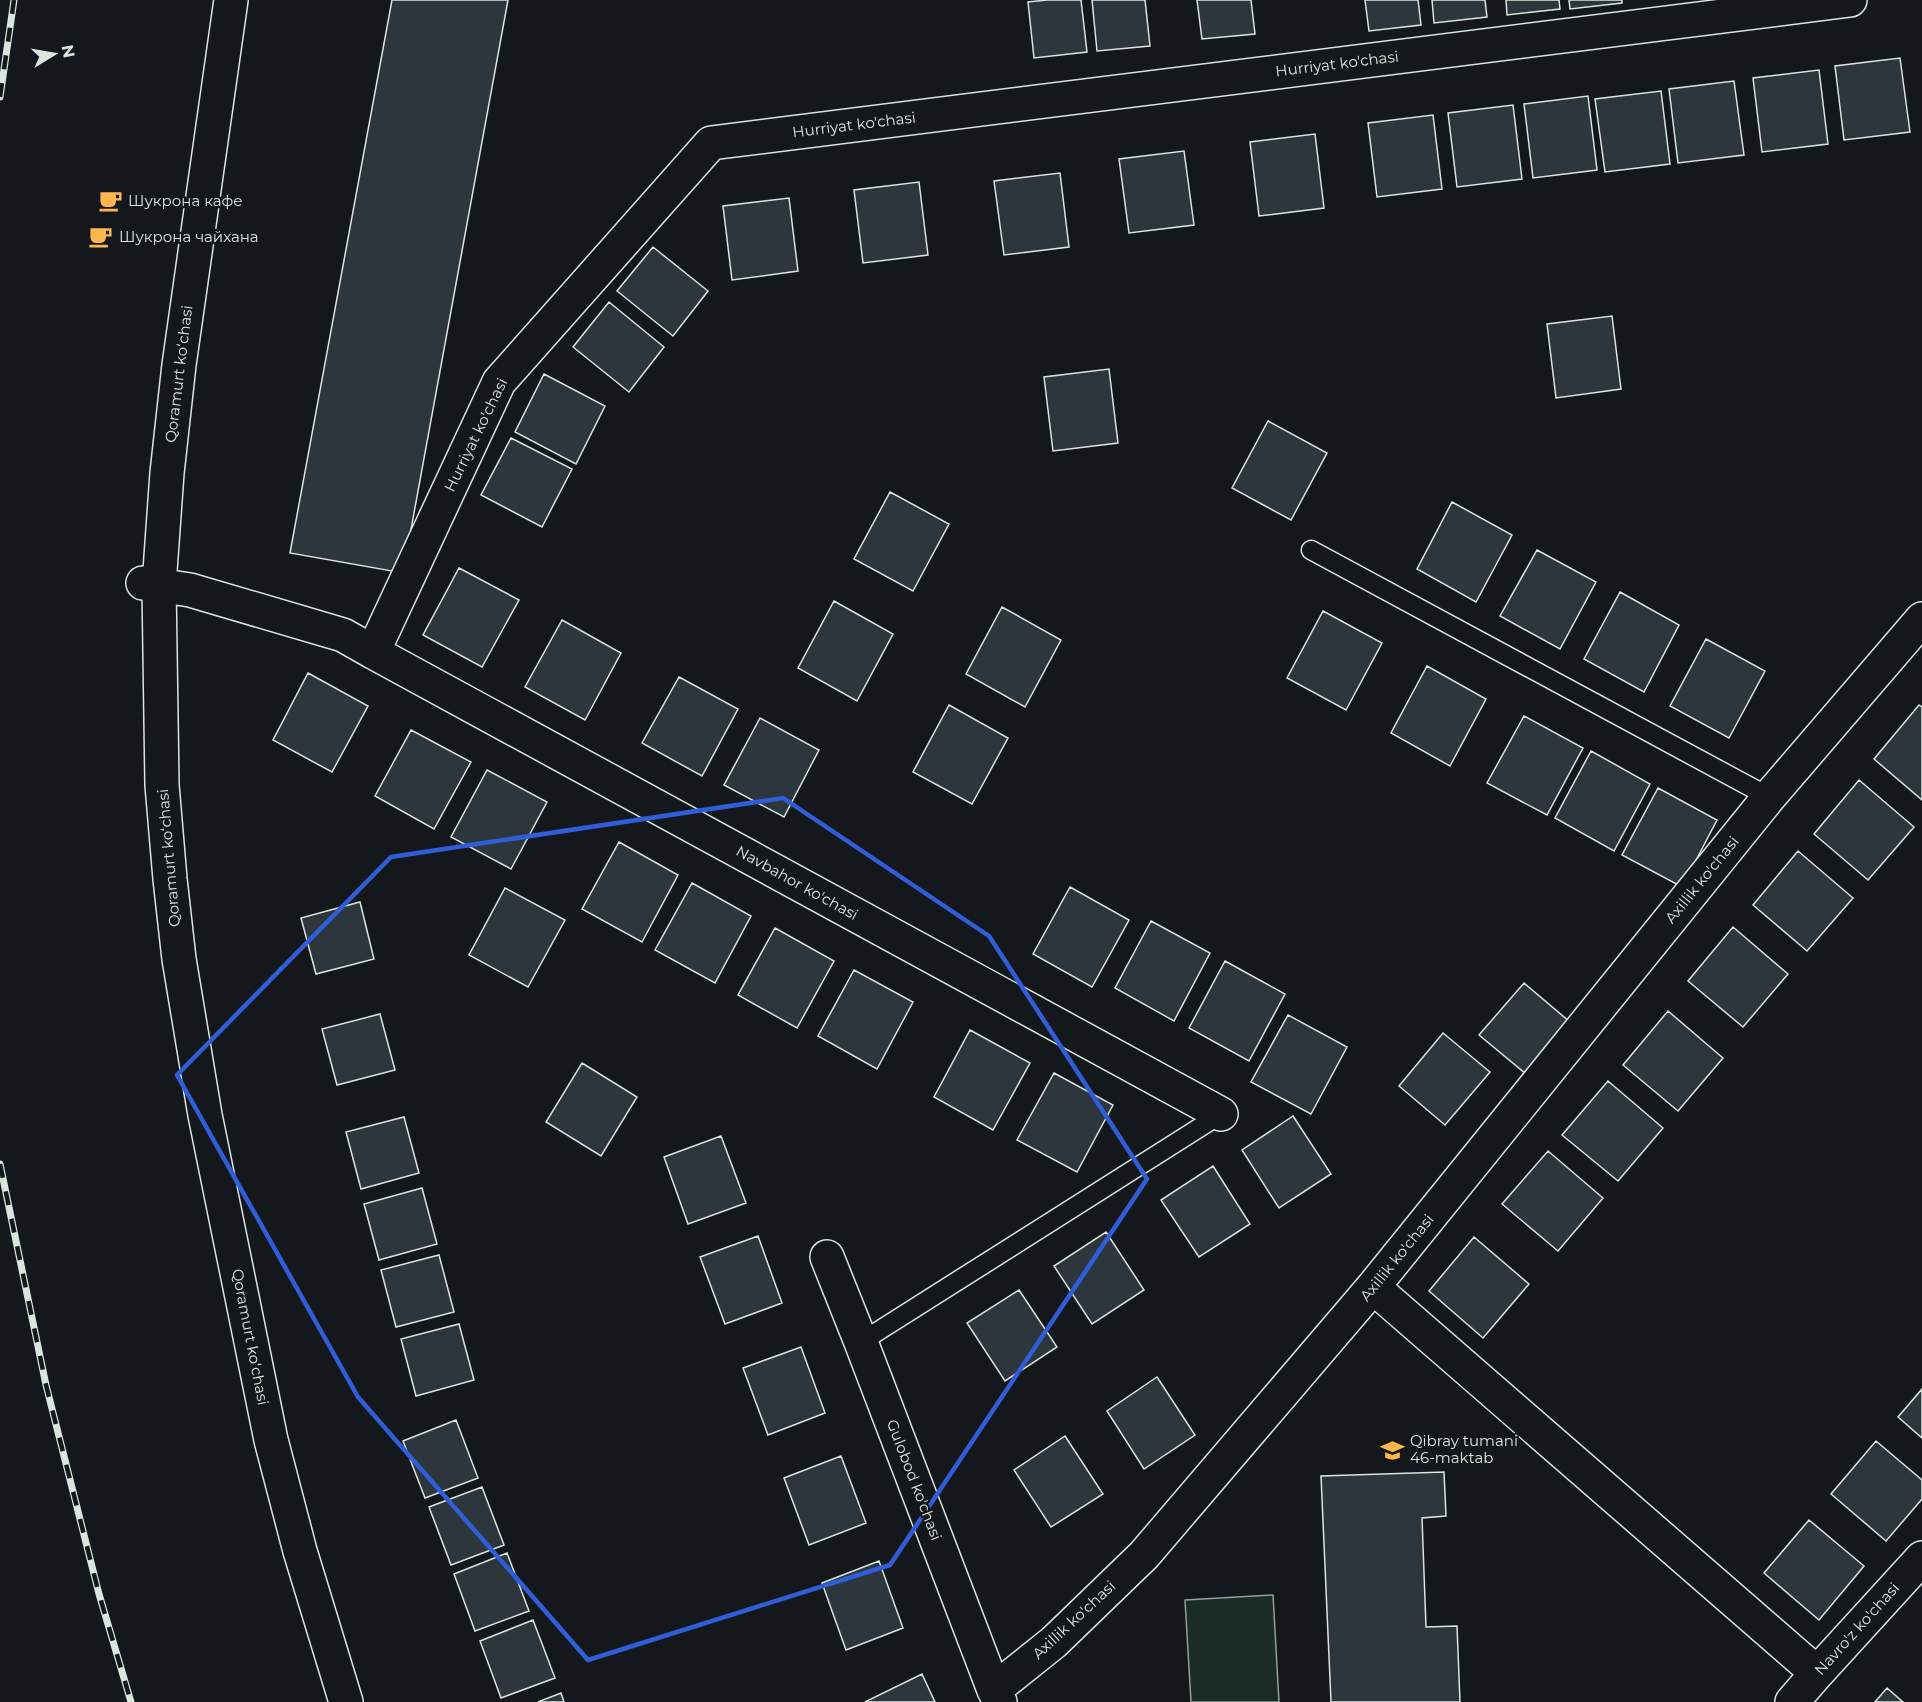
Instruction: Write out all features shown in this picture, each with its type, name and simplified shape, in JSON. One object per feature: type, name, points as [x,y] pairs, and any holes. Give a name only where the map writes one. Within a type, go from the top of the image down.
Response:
[{"type":"street","name":"Qoramurt koʻchasi","points":[[213,0],[161,365],[150,474],[151,584],[162,785],[179,959],[205,1115],[271,1440],[300,1551],[346,1702]]},
{"type":"street","name":"Qoramurt koʻchasi","points":[[231,0],[179,365],[151,584],[143,693],[153,880],[190,1120],[255,1447],[285,1557],[330,1702]]},
{"type":"street","name":"Hurriyat ko'chasi","points":[[373,652],[499,382],[711,143],[1850,0]]},
{"type":"street","points":[[151,584],[190,590],[343,635],[373,652]]},
{"type":"street","name":"Axillik ko'chasi","points":[[997,1696],[1144,1555],[1373,1287],[1769,796],[1922,619]]},
{"type":"street","name":"Navbahor ko'chasi","points":[[373,652],[1221,1114]]},
{"type":"street","name":"Gulobod ko'chasi","points":[[827,1257],[997,1696]]},
{"type":"street","points":[[1373,1287],[1817,1673]]},
{"type":"street","name":"Navro'z ko'chasi","points":[[1792,1702],[1922,1557]]},
{"type":"lane","points":[[1311,550],[1769,796]]},
{"type":"lane","points":[[861,1342],[1221,1114]]},
{"type":"highlighted area","points":[[783,798],[989,936],[1147,1179],[890,1565],[588,1660],[358,1397],[177,1075],[391,857]]},
{"type":"green space","points":[[1273,1595],[1279,1702],[1191,1702],[1185,1600]]},
{"type":"building","points":[[392,0],[508,0],[403,573],[290,553]]},
{"type":"building","points":[[1081,0],[1087,52],[1034,58],[1028,2]]},
{"type":"building","points":[[1092,0],[1145,0],[1150,46],[1097,51]]},
{"type":"building","points":[[1197,0],[1251,0],[1255,34],[1202,39]]},
{"type":"building","points":[[1365,0],[1418,0],[1421,25],[1369,31]]},
{"type":"building","points":[[1432,0],[1485,0],[1487,17],[1434,23]]},
{"type":"building","points":[[1506,0],[1559,0],[1560,9],[1507,15]]},
{"type":"building","points":[[1569,0],[1622,0],[1622,3],[1570,9]]},
{"type":"building","points":[[1900,58],[1910,132],[1844,140],[1835,66]]},
{"type":"building","points":[[1819,70],[1828,144],[1762,152],[1753,78]]},
{"type":"building","points":[[1734,81],[1744,155],[1678,163],[1669,89]]},
{"type":"building","points":[[1661,91],[1670,164],[1605,172],[1595,99]]},
{"type":"building","points":[[1588,96],[1597,170],[1533,178],[1524,104]]},
{"type":"building","points":[[1513,105],[1522,179],[1457,187],[1448,113]]},
{"type":"building","points":[[1433,115],[1442,189],[1377,197],[1368,123]]},
{"type":"building","points":[[1315,134],[1324,208],[1259,216],[1250,142]]},
{"type":"building","points":[[1184,151],[1194,225],[1129,233],[1119,159]]},
{"type":"building","points":[[1060,173],[1069,247],[1004,255],[994,181]]},
{"type":"building","points":[[919,182],[928,255],[863,263],[854,190]]},
{"type":"building","points":[[789,198],[798,271],[732,280],[723,206]]},
{"type":"building","points":[[653,247],[708,291],[673,336],[617,291]]},
{"type":"building","points":[[609,302],[664,347],[629,392],[573,347]]},
{"type":"building","points":[[1612,316],[1621,389],[1556,398],[1547,324]]},
{"type":"building","points":[[1109,369],[1118,443],[1053,451],[1044,377]]},
{"type":"building","points":[[544,374],[605,406],[576,464],[515,432]]},
{"type":"building","points":[[1268,421],[1327,453],[1291,520],[1232,488]]},
{"type":"building","points":[[511,438],[572,469],[542,527],[481,495]]},
{"type":"building","points":[[890,492],[949,524],[913,591],[854,559]]},
{"type":"building","points":[[1452,502],[1512,535],[1476,602],[1417,569]]},
{"type":"building","points":[[1537,550],[1596,582],[1560,649],[1500,616]]},
{"type":"building","points":[[459,568],[519,600],[482,667],[423,635]]},
{"type":"building","points":[[1620,592],[1679,625],[1644,692],[1584,659]]},
{"type":"building","points":[[834,601],[893,634],[857,701],[798,668]]},
{"type":"building","points":[[1002,607],[1061,640],[1025,707],[966,674]]},
{"type":"building","points":[[1323,611],[1382,643],[1346,710],[1287,678]]},
{"type":"building","points":[[562,620],[621,653],[585,720],[525,687]]},
{"type":"building","points":[[1706,639],[1765,671],[1729,738],[1670,706]]},
{"type":"building","points":[[1427,666],[1486,699],[1450,766],[1391,733]]},
{"type":"building","points":[[308,673],[368,706],[332,772],[273,740]]},
{"type":"building","points":[[679,677],[738,709],[702,776],[642,743]]},
{"type":"building","points":[[949,705],[1008,738],[972,804],[913,772]]},
{"type":"building","points":[[1919,705],[1922,707],[1922,800],[1874,759]]},
{"type":"building","points":[[1524,716],[1583,748],[1547,815],[1487,783]]},
{"type":"building","points":[[760,718],[819,750],[784,817],[724,785]]},
{"type":"building","points":[[411,730],[471,762],[434,829],[375,796]]},
{"type":"building","points":[[1591,751],[1650,784],[1614,851],[1555,818]]},
{"type":"building","points":[[487,770],[547,802],[511,869],[451,837]]},
{"type":"building","points":[[1859,780],[1914,827],[1868,880],[1814,834]]},
{"type":"building","points":[[1658,788],[1717,820],[1682,887],[1622,855]]},
{"type":"building","points":[[619,842],[678,875],[642,942],[582,909]]},
{"type":"building","points":[[1798,851],[1853,898],[1807,951],[1753,905]]},
{"type":"building","points":[[692,883],[751,916],[715,983],[655,950]]},
{"type":"building","points":[[1070,887],[1129,920],[1092,987],[1033,954]]},
{"type":"building","points":[[505,888],[565,920],[528,987],[469,955]]},
{"type":"building","points":[[360,902],[374,959],[316,974],[301,918]]},
{"type":"building","points":[[1151,921],[1210,953],[1174,1021],[1115,988]]},
{"type":"building","points":[[1733,927],[1788,974],[1743,1027],[1688,981]]},
{"type":"building","points":[[775,928],[834,961],[797,1028],[738,995]]},
{"type":"building","points":[[1225,961],[1285,994],[1249,1061],[1189,1028]]},
{"type":"building","points":[[854,970],[913,1002],[877,1069],[818,1036]]},
{"type":"building","points":[[1524,983],[1570,1022],[1526,1074],[1479,1035]]},
{"type":"building","points":[[1668,1011],[1723,1058],[1678,1111],[1623,1065]]},
{"type":"building","points":[[380,1014],[395,1070],[337,1085],[322,1029]]},
{"type":"building","points":[[1288,1015],[1347,1047],[1311,1114],[1251,1082]]},
{"type":"building","points":[[970,1030],[1030,1063],[993,1130],[934,1097]]},
{"type":"building","points":[[1443,1033],[1490,1072],[1445,1125],[1399,1086]]},
{"type":"building","points":[[582,1063],[637,1097],[601,1156],[546,1122]]},
{"type":"building","points":[[1054,1073],[1113,1105],[1077,1172],[1017,1140]]},
{"type":"building","points":[[1608,1081],[1663,1128],[1618,1181],[1562,1135]]},
{"type":"building","points":[[1293,1116],[1331,1174],[1279,1208],[1242,1150]]},
{"type":"building","points":[[404,1117],[419,1173],[361,1189],[346,1132]]},
{"type":"building","points":[[721,1136],[746,1203],[688,1224],[664,1157]]},
{"type":"building","points":[[1548,1151],[1603,1198],[1558,1251],[1502,1204]]},
{"type":"building","points":[[1213,1166],[1250,1224],[1199,1257],[1161,1200]]},
{"type":"building","points":[[422,1188],[437,1244],[379,1260],[364,1204]]},
{"type":"building","points":[[1106,1232],[1144,1290],[1092,1324],[1054,1266]]},
{"type":"building","points":[[758,1236],[782,1303],[725,1324],[700,1257]]},
{"type":"building","points":[[1474,1237],[1529,1284],[1483,1338],[1429,1291]]},
{"type":"building","points":[[439,1255],[454,1312],[396,1327],[381,1270]]},
{"type":"building","points":[[1019,1290],[1057,1347],[1005,1381],[967,1323]]},
{"type":"building","points":[[459,1324],[474,1380],[416,1396],[401,1339]]},
{"type":"building","points":[[801,1347],[825,1413],[768,1435],[743,1368]]},
{"type":"building","points":[[1157,1377],[1195,1435],[1144,1469],[1107,1411]]},
{"type":"building","points":[[1922,1389],[1922,1438],[1898,1417]]},
{"type":"building","points":[[456,1420],[478,1478],[425,1498],[403,1441]]},
{"type":"building","points":[[1065,1436],[1103,1494],[1051,1527],[1014,1470]]},
{"type":"building","points":[[1876,1441],[1922,1480],[1922,1499],[1886,1541],[1831,1494]]},
{"type":"building","points":[[841,1456],[866,1523],[809,1545],[784,1478]]},
{"type":"building","points":[[1444,1472],[1446,1516],[1422,1518],[1426,1627],[1457,1626],[1460,1702],[1331,1702],[1321,1476]]},
{"type":"building","points":[[482,1487],[504,1545],[451,1565],[429,1507]]},
{"type":"building","points":[[1809,1520],[1864,1566],[1819,1620],[1764,1573]]},
{"type":"building","points":[[507,1553],[529,1611],[475,1631],[454,1574]]},
{"type":"building","points":[[879,1561],[903,1628],[846,1650],[822,1583]]},
{"type":"building","points":[[533,1620],[555,1678],[501,1698],[480,1641]]},
{"type":"building","points":[[922,1674],[935,1702],[865,1702]]},
{"type":"building","points":[[1887,1688],[1903,1702],[1875,1702]]},
{"type":"building","points":[[561,1693],[564,1702],[538,1702]]},
{"type":"railway","points":[[0,97],[14,0]]},
{"type":"railway","points":[[0,1164],[46,1385],[99,1594],[131,1702]]},
{"type":"place","name":"Шукрона кафе","points":[[110,201]]},
{"type":"place","name":"Шукрона чайхана","points":[[101,237]]},
{"type":"place","name":"Qibray tumani 46-maktab","points":[[1392,1450]]}]
